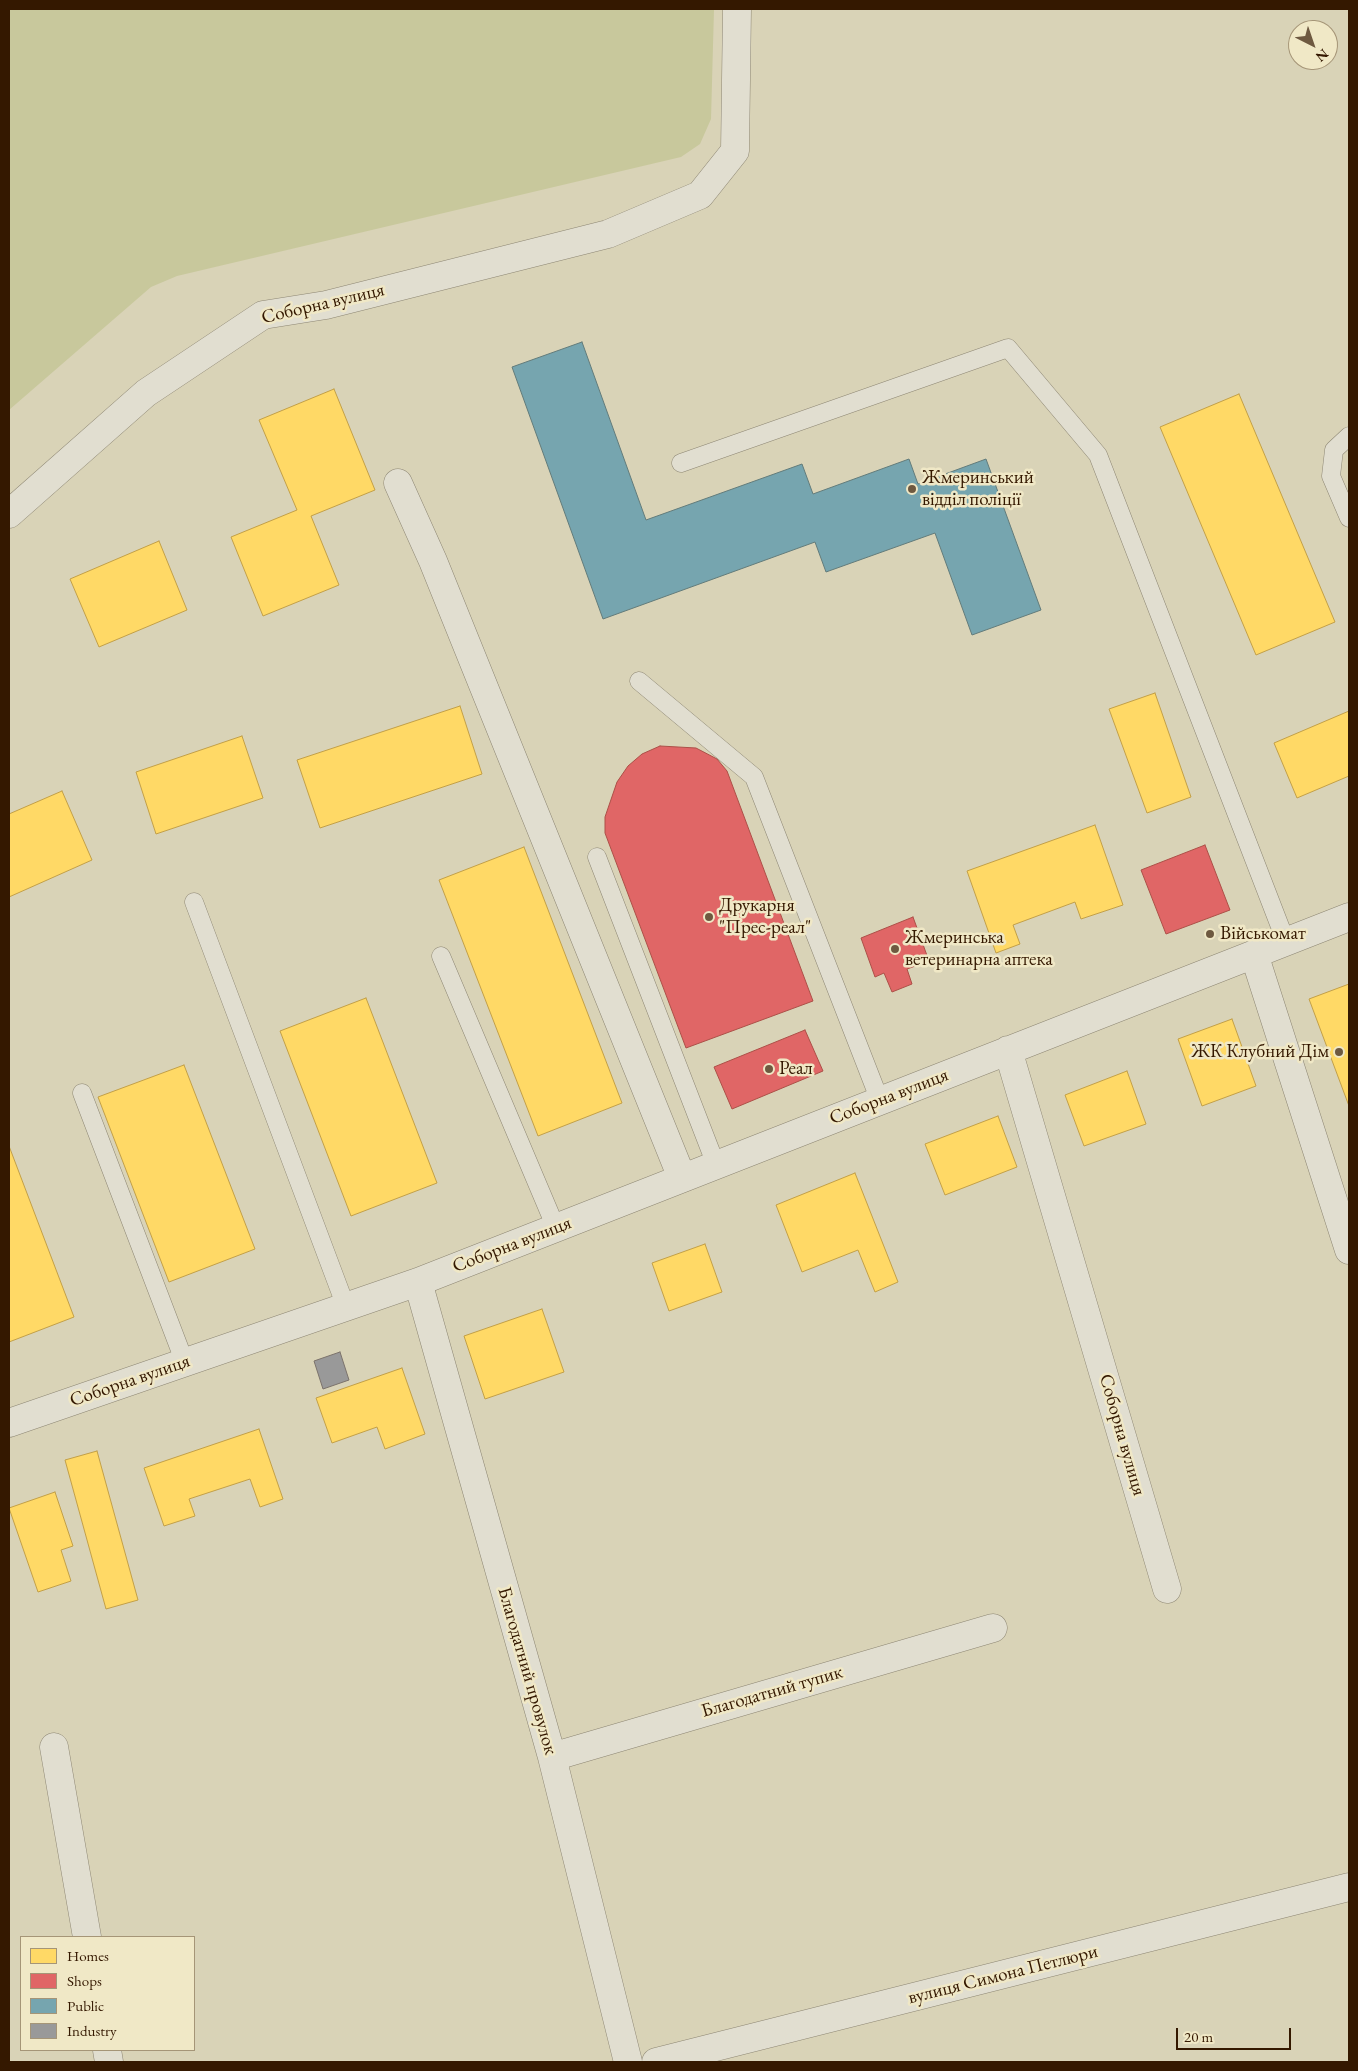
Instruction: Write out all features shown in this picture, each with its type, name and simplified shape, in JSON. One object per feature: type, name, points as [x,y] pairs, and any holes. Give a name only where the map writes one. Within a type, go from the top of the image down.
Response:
[{"type":"street","name":"Соборна вулиця","points":[[9,514],[146,393],[263,315],[326,305],[608,234],[700,195],[735,151],[738,9]]},
{"type":"street","points":[[398,483],[440,580],[682,1178]]},
{"type":"street","name":"Соборна вулиця","points":[[9,1423],[418,1282],[1349,917]]},
{"type":"street","points":[[1254,954],[1349,1250]]},
{"type":"street","name":"Соборна вулиця","points":[[1008,1050],[1167,1589]]},
{"type":"street","name":"Благодатний провулок","points":[[418,1282],[552,1757],[628,2062]]},
{"type":"street","name":"Благодатний тупик","points":[[552,1757],[993,1628]]},
{"type":"street","points":[[54,1747],[87,1936]]},
{"type":"street","name":"вулиця Симона Петлюри","points":[[656,2062],[1349,1887]]},
{"type":"lane","points":[[681,463],[1008,348],[1098,455],[1286,942]]},
{"type":"lane","points":[[1349,436],[1334,450],[1331,476],[1349,518]]},
{"type":"lane","points":[[639,681],[754,776],[880,1101]]},
{"type":"lane","points":[[597,857],[716,1165]]},
{"type":"lane","points":[[194,902],[346,1307]]},
{"type":"lane","points":[[441,956],[556,1228]]},
{"type":"lane","points":[[82,1093],[185,1363]]},
{"type":"green space","points":[[9,9],[714,9],[711,119],[700,144],[681,157],[177,276],[151,287],[9,410]]},
{"type":"building: Homes","points":[[334,389],[375,490],[311,516],[339,585],[263,616],[231,537],[297,510],[259,420]]},
{"type":"building: Homes","points":[[1239,394],[1335,622],[1256,655],[1160,427]]},
{"type":"building: Homes","points":[[159,541],[187,610],[99,647],[70,579]]},
{"type":"building: Homes","points":[[1155,693],[1191,797],[1147,813],[1109,709]]},
{"type":"building: Homes","points":[[460,706],[482,774],[320,828],[297,760]]},
{"type":"building: Homes","points":[[1349,711],[1349,776],[1297,798],[1274,743]]},
{"type":"building: Homes","points":[[242,736],[263,798],[156,834],[136,772]]},
{"type":"building: Homes","points":[[62,791],[92,860],[9,897],[9,814]]},
{"type":"building: Homes","points":[[1095,825],[1123,905],[1081,919],[1075,902],[1013,925],[1020,944],[996,953],[967,871]]},
{"type":"building: Homes","points":[[524,847],[622,1103],[538,1136],[439,880]]},
{"type":"building: Homes","name":"ЖК Клубний Дім","points":[[1349,984],[1349,1106],[1309,999]]},
{"type":"building: Homes","points":[[366,998],[437,1183],[351,1216],[280,1031]]},
{"type":"building: Homes","points":[[1232,1019],[1256,1086],[1202,1106],[1178,1039]]},
{"type":"building: Homes","points":[[184,1065],[255,1249],[169,1282],[98,1097]]},
{"type":"building: Homes","points":[[1127,1071],[1146,1124],[1084,1146],[1065,1095]]},
{"type":"building: Homes","points":[[998,1116],[1017,1167],[945,1195],[925,1144]]},
{"type":"building: Homes","points":[[9,1146],[74,1317],[9,1342]]},
{"type":"building: Homes","points":[[855,1173],[898,1282],[875,1292],[858,1250],[802,1272],[776,1205]]},
{"type":"building: Homes","points":[[705,1244],[722,1292],[669,1311],[652,1263]]},
{"type":"building: Homes","points":[[542,1309],[564,1372],[485,1399],[464,1336]]},
{"type":"building: Homes","points":[[402,1368],[425,1434],[385,1449],[377,1427],[332,1443],[316,1398]]},
{"type":"building: Homes","points":[[259,1429],[283,1499],[260,1507],[250,1479],[189,1499],[195,1516],[164,1526],[144,1468]]},
{"type":"building: Homes","points":[[97,1451],[138,1600],[106,1609],[65,1460]]},
{"type":"building: Homes","points":[[55,1492],[73,1546],[61,1550],[71,1581],[38,1592],[9,1508]]},
{"type":"building: Shops","name":"Друкарня \"Прес-реал\"","points":[[660,746],[696,748],[717,759],[727,771],[813,1001],[686,1048],[605,833],[605,817],[617,782],[628,766],[642,754]]},
{"type":"building: Shops","points":[[1205,845],[1230,910],[1166,934],[1141,870]]},
{"type":"building: Shops","name":"Жмеринська ветеринарна аптека","points":[[913,917],[929,961],[907,969],[912,984],[892,992],[884,973],[875,977],[861,938]]},
{"type":"building: Shops","name":"Реал","points":[[805,1030],[823,1071],[732,1109],[714,1067]]},
{"type":"building: Public","name":"Жмеринський відділ поліції","points":[[582,342],[646,520],[802,464],[813,494],[909,459],[918,484],[986,459],[1041,610],[972,635],[935,533],[826,572],[815,542],[603,619],[512,367]]},
{"type":"building: Industry","points":[[340,1352],[349,1380],[323,1389],[314,1361]]},
{"type":"place","name":"Жмеринський відділ поліції","points":[[912,489]]},
{"type":"place","name":"Друкарня \"Прес-реал\"","points":[[709,917]]},
{"type":"place","name":"Військомат","points":[[1210,934]]},
{"type":"place","name":"Жмеринська ветеринарна аптека","points":[[895,949]]},
{"type":"place","name":"ЖК Клубний Дім","points":[[1339,1052]]},
{"type":"place","name":"Реал","points":[[769,1069]]}]
